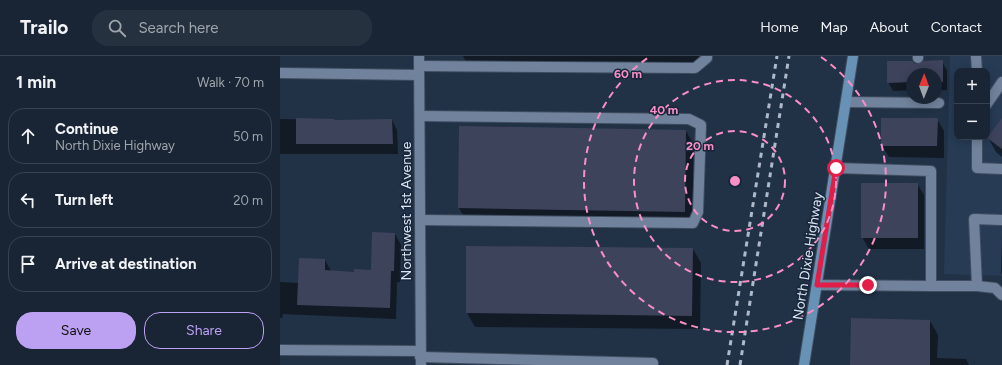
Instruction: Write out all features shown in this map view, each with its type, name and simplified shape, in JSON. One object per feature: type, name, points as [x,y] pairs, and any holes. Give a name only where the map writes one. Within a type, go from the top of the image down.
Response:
[{"type":"main road","name":"North Dixie Highway","points":[[804,365],[853,56]]},
{"type":"street","points":[[280,73],[419,66],[695,68],[707,58],[707,56]]},
{"type":"street","points":[[976,56],[976,68]]},
{"type":"street","name":"Northwest 1st Avenue","points":[[419,66],[420,358]]},
{"type":"street","points":[[990,100],[1002,82]]},
{"type":"street","points":[[846,102],[906,103]]},
{"type":"street","points":[[420,116],[689,119],[701,125],[698,212],[693,223],[420,220]]},
{"type":"street","points":[[977,140],[977,168],[1002,169]]},
{"type":"street","points":[[836,168],[931,171],[932,286]]},
{"type":"street","points":[[977,286],[974,219],[1002,220]]},
{"type":"street","points":[[817,285],[977,286],[995,288],[1002,295]]},
{"type":"street","points":[[280,350],[420,358],[653,363]]},
{"type":"shaded area","points":[[950,56],[1002,56],[1002,276],[944,274]]},
{"type":"building","points":[[943,60],[943,82],[942,68],[906,68],[906,82],[887,83],[887,61],[912,61],[915,64],[918,64],[924,61]]},
{"type":"building","points":[[296,118],[334,120],[392,119],[393,144],[296,144]]},
{"type":"building","points":[[881,118],[938,118],[937,146],[881,146]]},
{"type":"building","points":[[1002,118],[1002,149],[990,140],[990,134]]},
{"type":"building","points":[[459,126],[686,130],[685,212],[458,208]]},
{"type":"building","points":[[861,183],[918,183],[918,238],[861,238]]},
{"type":"building","points":[[372,232],[395,233],[394,271],[391,271],[390,308],[297,305],[299,258],[325,259],[325,270],[354,272],[354,269],[371,270]]},
{"type":"building","points":[[466,246],[693,248],[692,316],[466,313]]},
{"type":"building","points":[[851,318],[930,320],[930,365],[850,365]]},
{"type":"railway","points":[[727,365],[777,56]]},
{"type":"railway","points":[[740,365],[789,56]]},
{"type":"route","points":[[836,168],[817,285],[868,285]]}]
